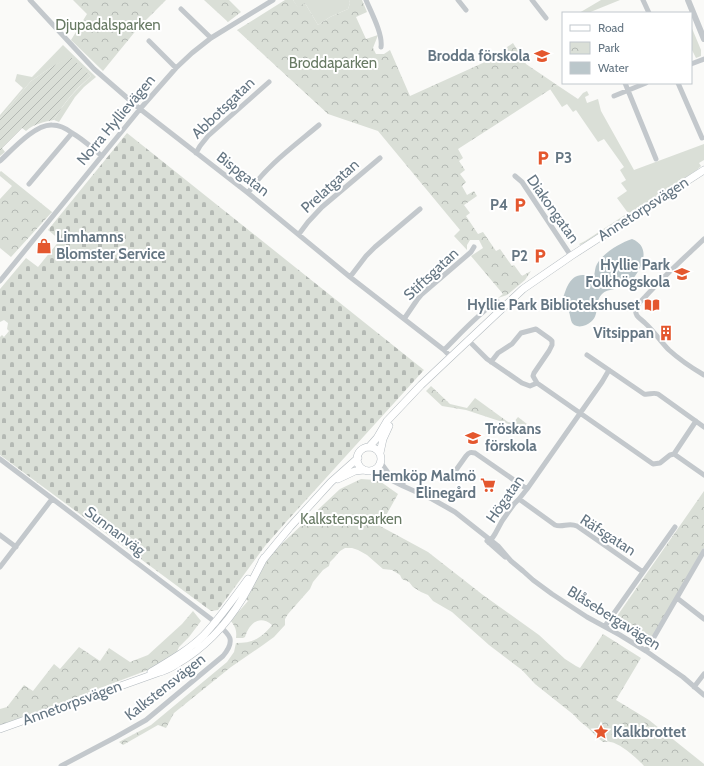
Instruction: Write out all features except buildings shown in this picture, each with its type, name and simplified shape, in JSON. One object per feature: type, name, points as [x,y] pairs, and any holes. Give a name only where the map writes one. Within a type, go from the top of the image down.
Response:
[{"type":"main road","name":"Annetorpsvägen","points":[[369,447],[377,438],[387,421],[421,385],[522,289],[704,170]]},
{"type":"main road","name":"Annetorpsvägen","points":[[380,453],[387,430],[402,405]]},
{"type":"main road","points":[[369,447],[376,449],[380,453],[382,458],[377,469],[368,471],[364,470],[359,465],[358,458],[361,450],[369,447]]},
{"type":"main road","name":"Annetorpsvägen","points":[[135,681],[170,661],[203,635],[232,601],[264,558],[290,527],[331,482],[358,458]]},
{"type":"main road","name":"Annetorpsvägen","points":[[331,482],[355,471],[364,470]]},
{"type":"main road","name":"Annetorpsvägen","points":[[0,730],[157,673],[176,665],[193,654],[221,627],[242,599],[264,558]]},
{"type":"street","name":"Bispgatan","points":[[30,0],[94,69],[140,109],[248,193],[350,277],[404,318],[451,357]]},
{"type":"street","name":"Norra Hyllievägen","points":[[1,279],[140,109],[176,68],[211,38],[273,0]]},
{"type":"street","points":[[366,0],[380,34],[382,41],[381,47]]},
{"type":"street","points":[[458,0],[466,10]]},
{"type":"street","points":[[532,0],[546,18]]},
{"type":"street","points":[[643,0],[648,12]]},
{"type":"street","points":[[688,0],[704,40]]},
{"type":"street","points":[[181,9],[211,38]]},
{"type":"street","points":[[149,41],[176,68]]},
{"type":"street","points":[[692,64],[704,59]]},
{"type":"street","name":"Abbotsgatan","points":[[196,153],[208,136],[269,82]]},
{"type":"street","points":[[625,84],[656,159]]},
{"type":"street","points":[[614,96],[643,84]]},
{"type":"street","points":[[678,84],[702,138]]},
{"type":"street","points":[[0,161],[21,140],[45,125],[61,127],[72,133],[102,156]]},
{"type":"street","points":[[248,193],[272,164],[319,125]]},
{"type":"street","points":[[29,184],[72,133]]},
{"type":"street","name":"Prelatgatan","points":[[299,234],[322,207],[380,158]]},
{"type":"street","name":"Diakongatan","points":[[515,176],[522,182],[571,256]]},
{"type":"street","points":[[350,277],[375,247],[420,209]]},
{"type":"street","points":[[704,239],[677,264],[639,303],[636,308],[636,313],[639,318],[669,350],[704,376]]},
{"type":"street","name":"Stiftsgatan","points":[[404,318],[422,294],[471,252],[474,247]]},
{"type":"street","points":[[444,350],[470,323],[497,301]]},
{"type":"street","points":[[491,362],[500,351],[512,344],[521,333],[534,329],[539,330],[550,339],[552,343],[551,348],[534,373],[533,376],[537,383],[653,464],[660,463],[670,455],[674,454],[696,421]]},
{"type":"street","points":[[468,340],[487,359],[525,385],[530,386],[537,383]]},
{"type":"street","points":[[587,355],[644,394],[658,394],[704,427]]},
{"type":"street","name":"Högatan","points":[[490,541],[502,521],[527,489],[602,382],[608,370]]},
{"type":"street","points":[[451,477],[466,456],[472,452],[527,489]]},
{"type":"street","points":[[674,454],[704,475]]},
{"type":"street","name":"Sunnanväg","points":[[0,459],[215,622]]},
{"type":"street","name":"Blåsebergavägen","points":[[381,463],[389,474],[410,489]]},
{"type":"street","name":"Blåsebergavägen","points":[[373,471],[399,485],[432,498],[455,512],[503,551],[511,561],[533,580],[552,594],[587,617],[646,651],[683,677],[704,695]]},
{"type":"street","points":[[0,568],[52,499]]},
{"type":"street","name":"Räfsgatan","points":[[519,499],[555,525],[559,526],[572,524],[577,526],[643,572]]},
{"type":"street","name":"Räfsgatan","points":[[605,626],[675,526]]},
{"type":"street","points":[[0,535],[16,547]]},
{"type":"street","points":[[646,651],[704,551]]},
{"type":"street","points":[[677,598],[704,619]]},
{"type":"street","name":"Kalkstensvägen","points":[[62,766],[146,720],[223,656],[229,646],[230,641],[228,633],[215,622]]},
{"type":"street","points":[[694,686],[704,674]]},
{"type":"green space","name":"Djupadalsparken","points":[[73,0],[166,0],[138,28],[103,71],[71,40],[87,14]]},
{"type":"green space","points":[[204,0],[229,0],[241,12],[228,22]]},
{"type":"green space","name":"Broddaparken","points":[[285,0],[293,0],[298,7],[305,3],[318,25],[330,17],[348,9],[350,3],[349,0],[362,0],[367,12],[356,17],[366,39],[378,35],[373,48],[376,54],[384,54],[390,50],[410,96],[485,62],[513,43],[526,64],[557,85],[458,149],[463,158],[459,161],[465,170],[460,174],[466,182],[462,186],[467,195],[474,191],[477,196],[464,205],[470,213],[466,216],[478,234],[483,232],[496,251],[500,249],[512,266],[514,265],[522,276],[531,271],[525,280],[507,295],[498,298],[503,294],[471,256],[483,248],[479,240],[470,240],[467,245],[467,250],[454,236],[460,230],[378,131],[328,114],[237,30]]},
{"type":"green space","points":[[293,0],[349,0],[350,3],[348,9],[330,17],[318,25],[305,3],[298,8]]},
{"type":"green space","points":[[601,0],[620,0],[590,12],[581,12]]},
{"type":"green space","points":[[692,28],[701,50],[701,56],[696,58],[692,50]]},
{"type":"green space","points":[[63,45],[96,77],[75,97],[59,122],[54,120],[62,107],[91,76],[70,57],[31,81],[0,118],[0,115],[23,88],[15,81],[17,74],[32,77]]},
{"type":"green space","points":[[70,56],[91,76],[71,96],[54,120],[39,124],[26,131],[22,128],[2,148],[5,152],[0,156],[0,118],[31,81]]},
{"type":"green space","points":[[557,85],[578,99],[587,91],[589,95],[585,97],[587,103],[598,99],[601,111],[634,170],[704,144],[704,160],[699,163],[701,166],[587,242],[580,245],[579,244],[628,213],[617,198],[627,191],[621,183],[626,180],[620,170],[624,167],[604,139],[598,142],[576,110],[573,112],[567,104],[562,107],[550,89]]},
{"type":"green space","points":[[127,133],[424,370],[265,546],[218,610],[211,611],[0,455],[0,337],[2,335],[4,337],[9,331],[7,329],[8,323],[4,320],[0,322],[0,289],[26,258],[38,267],[60,240],[48,230]]},
{"type":"green space","points":[[1,171],[52,212],[11,257],[0,248],[0,199],[12,186],[0,176]]},
{"type":"green space","points":[[431,386],[450,404],[467,408],[475,398],[508,422],[513,423],[518,417],[527,424],[524,429],[466,410],[442,406],[426,391]]},
{"type":"green space","name":"Kalkstensparken","points":[[361,479],[381,482],[398,494],[380,526],[428,552],[483,595],[539,635],[565,659],[580,668],[603,634],[641,658],[616,700],[649,720],[704,764],[704,766],[644,766],[633,755],[619,745],[603,742],[574,715],[535,684],[522,670],[489,645],[452,612],[433,601],[428,595],[413,587],[409,582],[402,579],[400,575],[392,570],[383,569],[367,555],[352,548],[345,548],[340,551],[330,562],[329,566],[323,570],[313,582],[310,589],[288,614],[285,619],[285,625],[274,637],[231,667],[174,713],[166,728],[158,725],[123,745],[119,742],[151,725],[227,662],[234,652],[236,643],[257,639],[268,630],[272,625],[263,620],[255,622],[249,628],[245,637],[236,638],[235,628],[230,620],[248,601],[245,599],[273,552],[340,489]]},
{"type":"green space","points":[[704,491],[704,548],[650,642],[616,622],[615,619]]},
{"type":"green space","points":[[193,611],[201,621],[179,647],[176,654],[148,670],[0,726],[0,709],[7,707],[24,685],[33,691],[54,664],[60,669],[79,647],[100,661],[109,648],[130,662],[148,655],[182,624]]},
{"type":"water","points":[[632,239],[639,243],[643,249],[644,255],[635,276],[625,286],[604,292],[602,294],[599,298],[596,314],[591,322],[583,326],[573,324],[569,312],[562,301],[569,284],[579,275],[594,276],[596,265],[603,256],[622,243]]},
{"type":"place","name":"Brodda förskola","points":[[542,56]]},
{"type":"place","name":"P3","points":[[543,158]]},
{"type":"place","name":"P4","points":[[520,205]]},
{"type":"place","name":"Limhamns Blomster Service","points":[[44,246]]},
{"type":"place","name":"P2","points":[[540,256]]},
{"type":"place","name":"Hyllie Park Folkhögskola","points":[[682,274]]},
{"type":"place","name":"Hyllie Park Bibliotekshuset","points":[[652,305]]},
{"type":"place","name":"Vitsippan","points":[[666,333]]},
{"type":"place","name":"Tröskans förskola","points":[[473,438]]},
{"type":"place","name":"Hemköp Malmö Elinegård","points":[[488,485]]},
{"type":"place","name":"Kalkbrottet","points":[[601,732]]}]
